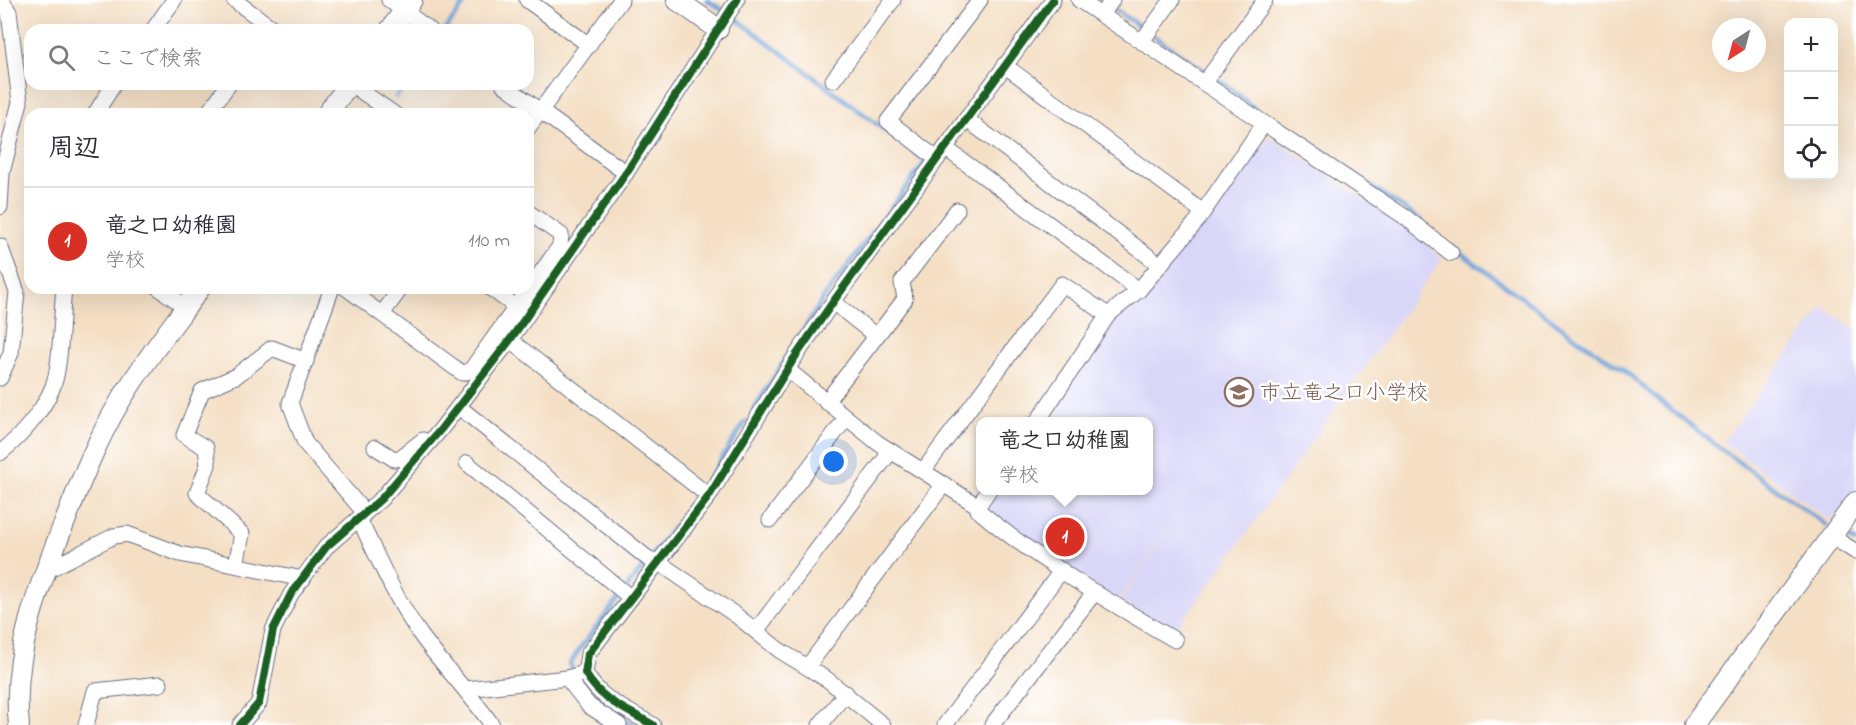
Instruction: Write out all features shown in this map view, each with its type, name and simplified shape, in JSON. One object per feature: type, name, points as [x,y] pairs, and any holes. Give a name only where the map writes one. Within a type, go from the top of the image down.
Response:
[{"type":"street","points":[[0,207],[2,173],[20,102],[9,12],[1,0]]},
{"type":"street","points":[[157,24],[174,0]]},
{"type":"street","points":[[234,0],[265,24]]},
{"type":"street","points":[[527,0],[589,45]]},
{"type":"street","points":[[534,120],[621,0]]},
{"type":"street","points":[[240,725],[259,703],[273,630],[303,579],[326,547],[362,516],[441,429],[510,340],[626,173],[727,14],[677,0]]},
{"type":"street","points":[[833,80],[893,0]]},
{"type":"street","points":[[980,0],[888,121],[941,154],[1139,290]]},
{"type":"street","points":[[575,676],[625,593],[704,491],[833,302],[1053,0]]},
{"type":"street","points":[[1079,0],[1107,7],[1208,77],[1263,125],[1405,217],[1451,253]]},
{"type":"street","points":[[1146,35],[1172,0]]},
{"type":"street","points":[[1208,77],[1265,0]]},
{"type":"street","points":[[393,24],[402,4],[424,24]]},
{"type":"street","points":[[1004,65],[1203,212]]},
{"type":"street","points":[[99,108],[110,90]]},
{"type":"street","points":[[211,108],[225,90]]},
{"type":"street","points":[[332,108],[345,90]]},
{"type":"street","points":[[359,90],[385,108]]},
{"type":"street","points":[[511,90],[626,173]]},
{"type":"street","points":[[966,119],[1160,265]]},
{"type":"street","points":[[1040,417],[1108,315],[1139,290],[1160,265],[1203,212],[1263,125]]},
{"type":"street","points":[[826,402],[905,299],[902,282],[957,210]]},
{"type":"street","points":[[534,216],[561,235],[560,246],[534,282]]},
{"type":"street","points":[[0,246],[17,292],[11,353],[0,378]]},
{"type":"street","points":[[923,471],[1062,284],[1108,315]]},
{"type":"street","points":[[0,453],[22,432],[45,401],[56,376],[63,294]]},
{"type":"street","points":[[168,294],[186,307]]},
{"type":"street","points":[[20,725],[20,663],[44,572],[105,428],[131,383],[196,294]]},
{"type":"street","points":[[330,294],[290,403],[301,433],[305,443],[362,516],[398,598],[420,634],[466,689],[492,725]]},
{"type":"street","points":[[354,294],[462,373],[470,371],[525,294]]},
{"type":"street","points":[[382,314],[397,294]]},
{"type":"street","points":[[498,294],[516,307]]},
{"type":"street","points":[[833,302],[876,336]]},
{"type":"street","points":[[510,340],[704,491]]},
{"type":"street","points":[[236,566],[242,534],[197,493],[208,465],[206,448],[184,435],[202,391],[236,376],[272,348],[306,361]]},
{"type":"street","points":[[788,370],[891,452],[978,506],[978,510],[989,520],[1095,592],[1175,640]]},
{"type":"street","points":[[459,407],[652,561],[756,631],[779,650],[808,666],[846,693],[883,725]]},
{"type":"street","points":[[770,520],[846,418]]},
{"type":"street","points":[[375,447],[394,459],[400,458],[441,429]]},
{"type":"street","points":[[756,631],[891,452]]},
{"type":"street","points":[[467,463],[625,593]]},
{"type":"street","points":[[808,666],[944,484]]},
{"type":"street","points":[[978,506],[986,495]]},
{"type":"street","points":[[1694,725],[1856,502]]},
{"type":"street","points":[[44,572],[114,536],[127,534],[180,554],[303,579]]},
{"type":"street","points":[[1831,536],[1856,552]]},
{"type":"street","points":[[945,725],[1062,570]]},
{"type":"street","points":[[992,725],[1095,592]]},
{"type":"street","points":[[466,689],[575,676],[604,698],[643,722]]},
{"type":"street","points":[[575,676],[589,706],[619,725]]},
{"type":"street","points":[[86,725],[95,691],[160,684]]},
{"type":"street","points":[[820,725],[846,693]]},
{"type":"shaded area","points":[[1272,138],[1408,228],[1442,259],[1211,583],[1173,632],[1120,601],[1186,505],[1118,601],[1065,567],[985,509],[995,495],[1153,495],[1153,417],[1066,417],[1052,407],[1109,324],[1143,294],[1258,141]]},
{"type":"shaded area","points":[[1823,307],[1856,330],[1856,488],[1833,519],[1828,519],[1723,442]]},
{"type":"waterway","points":[[449,24],[467,0]]},
{"type":"waterway","points":[[707,0],[738,20],[926,161],[823,299],[754,409]]},
{"type":"waterway","points":[[1101,0],[1229,87],[1255,109]]},
{"type":"waterway","points":[[396,97],[401,90]]},
{"type":"waterway","points":[[1292,133],[1422,221]]},
{"type":"waterway","points":[[1453,247],[1625,371],[1725,452],[1826,525]]},
{"type":"waterway","points":[[574,673],[570,664],[581,647],[694,501],[746,421]]},
{"type":"waterway","points":[[1848,537],[1856,542]]},
{"type":"waterway","points":[[619,718],[636,725]]},
{"type":"cycle path","points":[[240,725],[259,703],[273,630],[291,594],[326,547],[382,498],[441,429],[510,340],[626,173],[737,0]]},
{"type":"cycle path","points":[[653,725],[606,698],[591,683],[585,673],[588,654],[709,496],[793,360],[833,302],[1053,0]]},
{"type":"place","name":"市立竜之口小学校","points":[[1239,392]]},
{"type":"place","name":"竜之口幼稚園","points":[[1065,537]]}]
